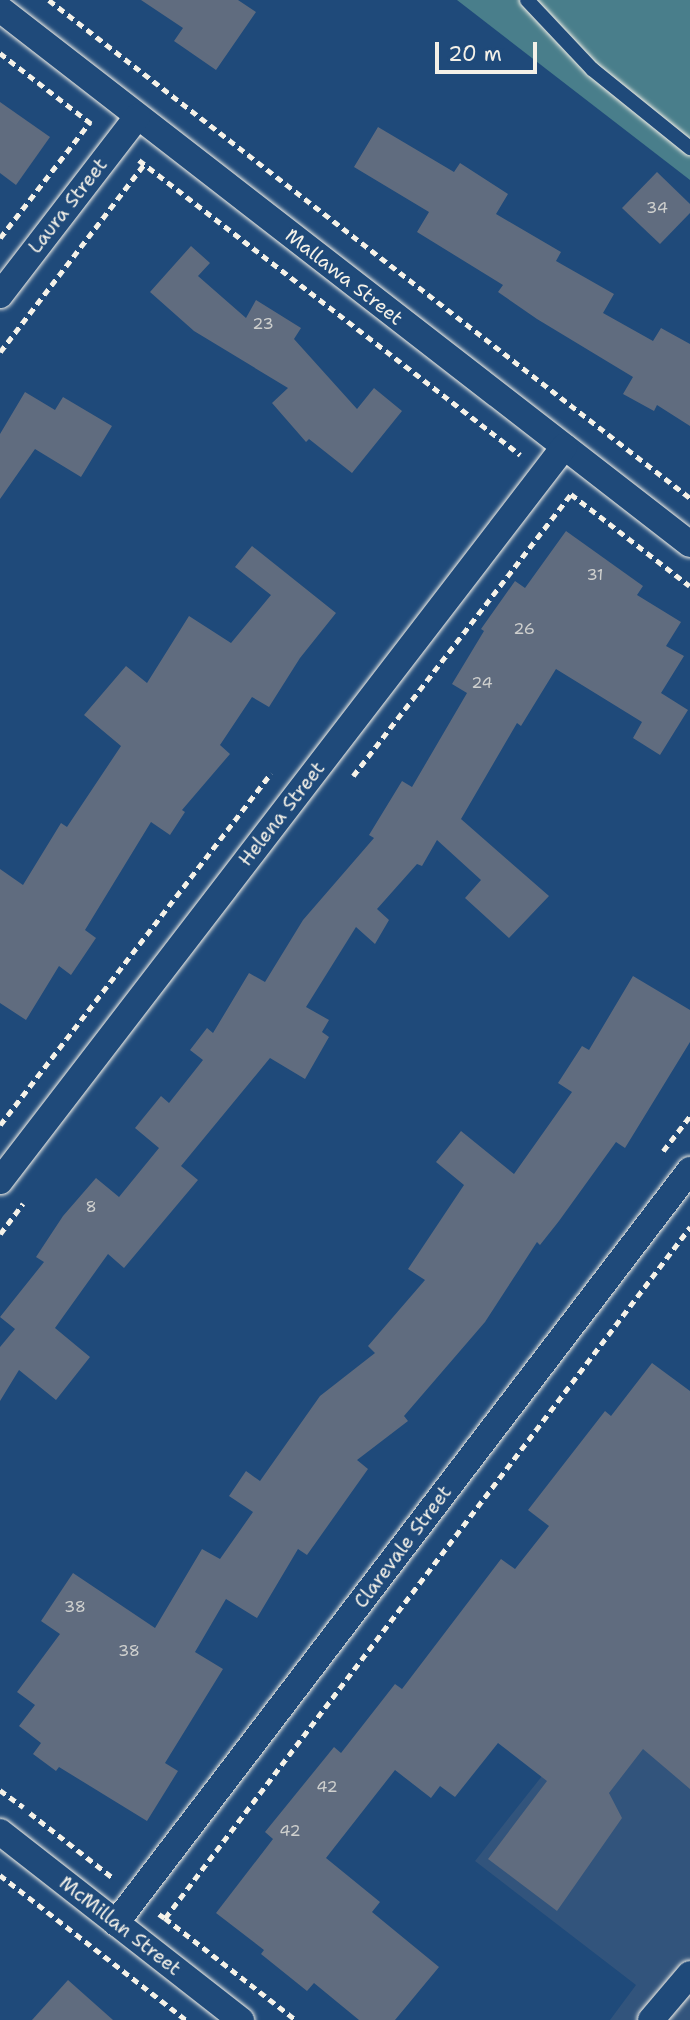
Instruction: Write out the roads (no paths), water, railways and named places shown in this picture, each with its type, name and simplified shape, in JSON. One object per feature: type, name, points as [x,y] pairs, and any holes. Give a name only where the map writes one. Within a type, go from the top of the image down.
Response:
[{"type":"street","name":"Mallawa Street","points":[[0,9],[690,544]]},
{"type":"street","name":"Laura Street","points":[[0,295],[137,117]]},
{"type":"street","name":"Helena Street","points":[[0,1181],[564,447]]},
{"type":"street","name":"Clarevale Street","points":[[116,1923],[690,1170]]},
{"type":"street","name":"McMillan Street","points":[[0,1832],[241,2020]]},
{"type":"street","points":[[651,2020],[690,1974]]},
{"type":"lane","points":[[527,0],[592,69],[690,148]]}]
